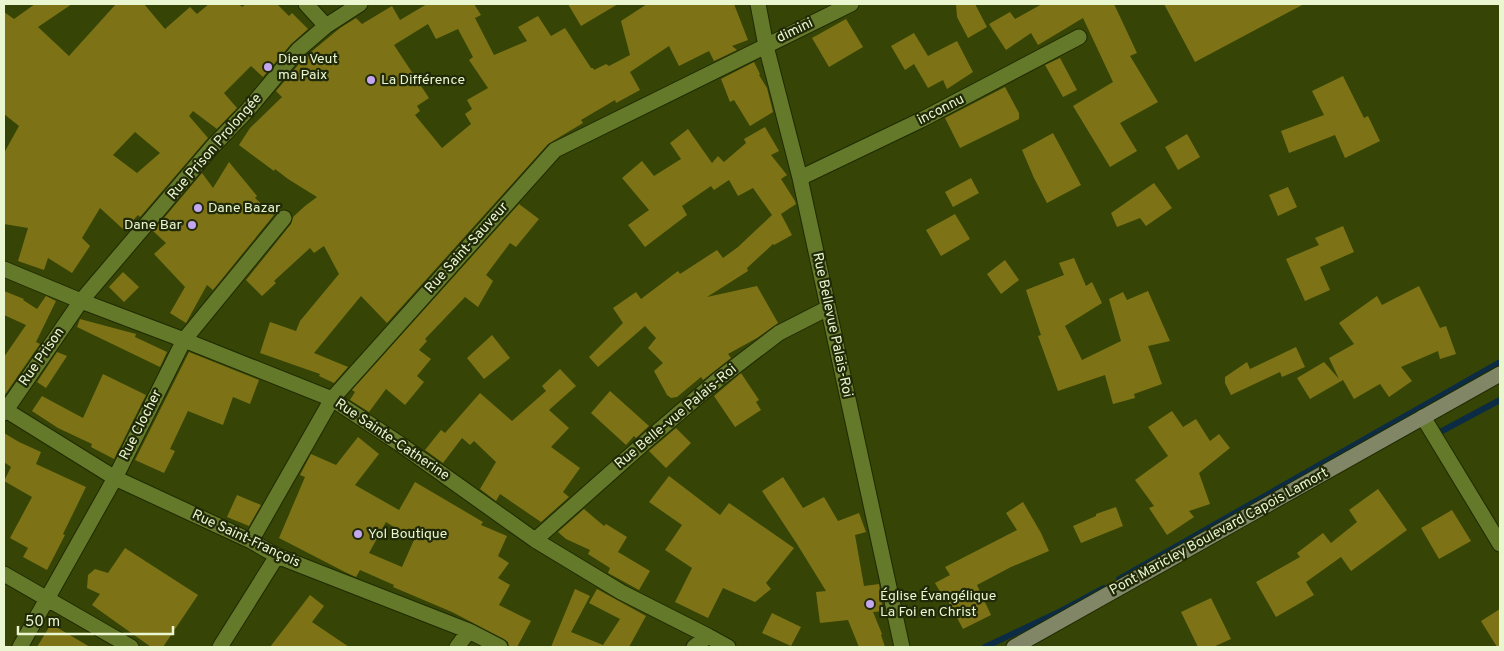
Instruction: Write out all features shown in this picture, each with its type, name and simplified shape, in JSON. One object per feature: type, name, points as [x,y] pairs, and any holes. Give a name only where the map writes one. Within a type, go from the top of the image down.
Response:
[{"type":"street","points":[[306,4],[326,26]]},
{"type":"street","name":"Rue Prison Prolongée","points":[[80,302],[213,146],[247,112],[298,50],[326,26],[360,4]]},
{"type":"street","name":"Rue Bellevue Palais-Roi","points":[[758,4],[766,46],[800,178],[902,647]]},
{"type":"street","name":"dimini","points":[[766,46],[851,4]]},
{"type":"street","name":"inconnu","points":[[800,178],[921,120],[1079,37]]},
{"type":"street","name":"Rue Saint-Sauveur","points":[[251,541],[332,399],[555,150],[766,46]]},
{"type":"street","name":"Rue Clocher","points":[[20,647],[115,478],[184,340],[284,218]]},
{"type":"street","name":"Rue Sainte-Catherine","points":[[4,269],[80,302],[184,340],[332,399],[400,444],[535,540],[621,592],[728,647]]},
{"type":"street","name":"Rue Prison","points":[[4,411],[80,302]]},
{"type":"street","name":"Rue Belle-vue Palais-Roi","points":[[535,540],[651,436],[720,378],[779,333],[828,308]]},
{"type":"street","name":"Pont Maricley Boulevard Capois Lamort","points":[[1014,647],[1500,374]]},
{"type":"street","name":"Rue Saint-François","points":[[4,411],[115,478],[251,541],[277,556],[469,630],[500,647]]},
{"type":"street","points":[[1423,417],[1500,544]]},
{"type":"street","points":[[220,647],[277,556]]},
{"type":"street","points":[[4,574],[131,647]]},
{"type":"street","points":[[456,647],[469,630]]},
{"type":"street","points":[[694,647],[708,636]]},
{"type":"building","points":[[35,4],[72,4],[38,27],[69,56],[116,4],[144,4],[165,29],[190,7],[197,14],[209,4],[239,4],[242,7],[246,4],[277,4],[289,16],[292,13],[308,29],[291,44],[263,77],[251,66],[224,93],[237,108],[217,129],[193,111],[189,116],[208,138],[140,217],[138,215],[124,230],[100,208],[82,238],[90,246],[72,273],[48,258],[44,270],[18,261],[28,228],[4,224],[4,153],[19,126],[4,114],[4,12],[14,19]],"holes":[[[135,132],[160,153],[137,173],[113,155]]]},
{"type":"building","points":[[427,4],[474,4],[481,15],[475,18],[494,55],[527,41],[518,27],[538,16],[551,36],[565,28],[594,70],[606,64],[609,66],[630,55],[621,21],[647,4],[734,4],[748,40],[732,46],[737,50],[714,61],[709,51],[679,66],[669,46],[630,72],[640,90],[616,103],[615,100],[581,120],[583,123],[548,144],[387,323],[361,296],[314,353],[348,367],[334,383],[319,376],[320,374],[260,353],[270,322],[296,331],[300,321],[339,274],[324,246],[314,253],[310,248],[274,281],[276,283],[262,296],[246,280],[291,224],[293,217],[317,197],[275,169],[274,171],[239,145],[250,128],[282,97],[276,91],[305,57],[340,28],[356,18],[362,24],[392,6],[400,20]],"holes":[[[428,24],[436,39],[458,29],[473,57],[469,60],[488,88],[467,100],[472,109],[465,114],[471,124],[442,148],[415,115],[420,111],[417,106],[429,98],[394,45]]]},
{"type":"building","points":[[568,4],[618,4],[581,26]]},
{"type":"building","points":[[956,4],[975,4],[987,27],[968,38],[957,17]]},
{"type":"building","points":[[1042,4],[1114,4],[1137,53],[1130,56],[1158,102],[1120,123],[1137,151],[1110,167],[1073,106],[1113,82],[1083,18],[1038,45],[1031,33],[1006,50],[989,24],[1010,12],[1015,19]]},
{"type":"building","points":[[1164,4],[1304,4],[1195,62]]},
{"type":"building","points":[[846,19],[863,47],[829,67],[812,38]]},
{"type":"building","points":[[914,33],[928,56],[957,41],[973,72],[947,89],[943,80],[928,88],[914,64],[905,70],[891,46]]},
{"type":"building","points":[[1060,58],[1077,90],[1063,97],[1045,65]]},
{"type":"building","points":[[754,62],[767,88],[773,112],[750,126],[734,100],[730,102],[721,79]]},
{"type":"building","points":[[1343,76],[1364,118],[1368,116],[1380,141],[1345,158],[1335,135],[1289,153],[1281,131],[1324,115],[1312,91]]},
{"type":"building","points":[[1005,87],[1019,113],[1019,119],[960,148],[945,118]]},
{"type":"building","points":[[765,127],[779,151],[771,155],[787,175],[781,179],[796,204],[781,214],[792,235],[773,244],[747,268],[748,271],[707,297],[757,286],[778,323],[757,338],[728,354],[731,358],[703,380],[701,377],[677,397],[671,398],[667,395],[654,371],[663,363],[648,348],[656,338],[645,326],[598,367],[589,357],[623,323],[613,308],[636,292],[641,299],[678,271],[680,274],[717,250],[723,258],[738,247],[772,215],[753,188],[738,196],[729,180],[714,190],[711,186],[682,206],[687,215],[645,247],[628,225],[649,210],[622,178],[642,161],[654,176],[681,159],[670,143],[688,129],[712,163],[718,156],[724,162],[746,143],[744,139]]},
{"type":"building","points":[[1053,133],[1081,185],[1047,203],[1022,150]]},
{"type":"building","points":[[1187,134],[1200,157],[1178,170],[1165,147]]},
{"type":"building","points":[[229,162],[257,196],[255,198],[274,215],[213,290],[207,285],[186,323],[170,313],[185,287],[154,254],[166,243],[153,231],[202,173],[213,188]]},
{"type":"building","points":[[971,178],[979,193],[953,207],[945,192]]},
{"type":"building","points":[[1154,183],[1172,208],[1146,226],[1140,218],[1117,227],[1111,213]]},
{"type":"building","points":[[1288,187],[1297,207],[1278,216],[1269,195]]},
{"type":"building","points":[[519,204],[539,219],[516,247],[510,243],[486,275],[493,281],[478,307],[465,297],[425,339],[427,341],[419,350],[431,359],[417,376],[424,382],[405,405],[386,389],[369,412],[350,400],[355,392],[352,390]]},
{"type":"building","points":[[955,214],[970,239],[941,256],[926,230]]},
{"type":"building","points":[[1343,226],[1354,252],[1320,267],[1330,290],[1305,301],[1286,259],[1319,245],[1315,238]]},
{"type":"building","points":[[1074,258],[1086,286],[1092,282],[1102,303],[1065,326],[1082,360],[1121,341],[1109,299],[1123,292],[1127,300],[1148,291],[1170,341],[1148,346],[1162,384],[1134,394],[1135,398],[1113,404],[1105,375],[1058,391],[1038,336],[1041,335],[1026,290],[1064,275],[1059,263]]},
{"type":"building","points":[[1005,260],[1019,280],[1001,294],[987,274]]},
{"type":"building","points":[[123,272],[139,287],[124,302],[109,287]]},
{"type":"building","points":[[1419,286],[1440,328],[1446,326],[1456,354],[1440,359],[1438,351],[1401,367],[1412,381],[1389,397],[1380,384],[1354,399],[1343,380],[1310,399],[1297,378],[1324,362],[1339,379],[1329,358],[1354,344],[1339,323],[1377,296],[1382,305]]},
{"type":"building","points":[[4,291],[24,299],[37,309],[46,296],[56,301],[36,342],[40,344],[4,396],[4,357],[26,325],[4,315]]},
{"type":"building","points":[[80,319],[136,334],[135,337],[167,352],[160,367],[77,327]]},
{"type":"building","points":[[492,335],[510,358],[484,379],[467,358]]},
{"type":"building","points":[[1296,347],[1305,367],[1282,377],[1280,372],[1231,395],[1225,383],[1225,377],[1247,362],[1250,369]]},
{"type":"building","points":[[57,352],[67,356],[46,388],[37,382]]},
{"type":"building","points":[[189,352],[259,380],[250,404],[233,397],[223,425],[188,411],[170,449],[175,451],[164,473],[135,460]]},
{"type":"building","points":[[560,369],[576,386],[549,410],[569,428],[551,447],[580,468],[563,492],[569,497],[541,522],[500,494],[496,501],[480,489],[496,462],[474,441],[470,445],[462,438],[443,463],[425,450],[441,430],[445,433],[480,393],[512,421],[546,391],[542,386]]},
{"type":"building","points":[[741,373],[759,400],[756,402],[761,410],[735,427],[714,396]]},
{"type":"building","points":[[103,374],[146,395],[114,459],[91,447],[92,444],[58,428],[32,411],[42,396],[83,418]]},
{"type":"building","points":[[610,391],[649,426],[636,438],[634,436],[626,445],[591,413]]},
{"type":"building","points":[[1172,411],[1183,427],[1196,419],[1210,441],[1219,434],[1230,448],[1199,473],[1210,504],[1189,511],[1194,517],[1167,535],[1149,508],[1154,506],[1135,480],[1168,456],[1148,427]]},
{"type":"building","points":[[676,428],[691,443],[666,468],[649,451]]},
{"type":"building","points":[[4,433],[41,452],[36,464],[86,487],[47,570],[23,557],[28,548],[10,538],[32,497],[4,481],[11,467],[4,462]]},
{"type":"building","points":[[358,437],[379,454],[355,485],[399,510],[415,482],[483,522],[481,525],[507,536],[498,556],[509,563],[498,578],[510,585],[499,605],[531,621],[517,647],[509,647],[508,642],[504,639],[452,612],[393,587],[394,585],[360,570],[356,577],[279,538],[305,477],[300,475],[311,454],[336,465]],"holes":[[[386,522],[414,540],[402,567],[369,553]]]},
{"type":"building","points":[[669,476],[720,515],[729,503],[794,548],[766,583],[771,589],[755,602],[723,588],[708,618],[675,602],[692,568],[665,550],[682,525],[649,502]]},
{"type":"building","points":[[783,477],[803,508],[824,497],[838,521],[859,513],[866,532],[855,535],[864,586],[879,584],[883,611],[873,612],[885,647],[859,647],[848,620],[820,623],[816,592],[826,591],[762,491]]},
{"type":"building","points":[[1378,489],[1407,530],[1351,571],[1341,557],[1306,582],[1314,595],[1276,617],[1256,582],[1300,557],[1297,553],[1323,533],[1331,543],[1357,522],[1349,510]]},
{"type":"building","points":[[237,495],[261,505],[249,526],[227,517]]},
{"type":"building","points":[[1023,502],[1049,551],[1011,567],[977,585],[991,615],[963,629],[948,601],[946,602],[935,583],[950,575],[945,567],[1017,530],[1006,513]]},
{"type":"building","points":[[1116,507],[1123,526],[1081,543],[1073,526],[1096,516],[1096,514]]},
{"type":"building","points":[[584,509],[604,526],[606,524],[627,537],[618,552],[650,571],[639,590],[608,573],[610,568],[588,554],[590,550],[566,539],[558,532]]},
{"type":"building","points":[[1452,510],[1471,541],[1439,559],[1421,528]]},
{"type":"building","points":[[125,548],[198,595],[163,647],[151,647],[92,605],[100,594],[87,588],[88,575],[95,569],[108,573]]},
{"type":"building","points":[[575,589],[590,596],[571,632],[603,645],[620,619],[589,603],[597,589],[646,616],[629,647],[551,647]]},
{"type":"building","points":[[310,595],[324,606],[312,622],[349,647],[270,647]]},
{"type":"building","points":[[1211,598],[1231,639],[1213,647],[1198,647],[1181,612]]},
{"type":"building","points":[[1500,609],[1500,647],[1497,647],[1481,621]]},
{"type":"building","points":[[772,613],[801,627],[791,646],[762,633]]},
{"type":"building","points":[[51,624],[90,647],[37,647]]},
{"type":"waterway","points":[[1119,579],[1500,362]]},
{"type":"waterway","points":[[1442,431],[1500,400]]},
{"type":"waterway","points":[[985,647],[1061,611],[1104,588]]},
{"type":"place","name":"Dieu Veut ma Paix","points":[[268,67]]},
{"type":"place","name":"La Différence","points":[[371,80]]},
{"type":"place","name":"Dane Bazar","points":[[198,208]]},
{"type":"place","name":"Dane Bar","points":[[192,225]]},
{"type":"place","name":"Yol Boutique","points":[[358,534]]},
{"type":"place","name":"Église Évangélique La Foi en Christ","points":[[870,604]]}]
